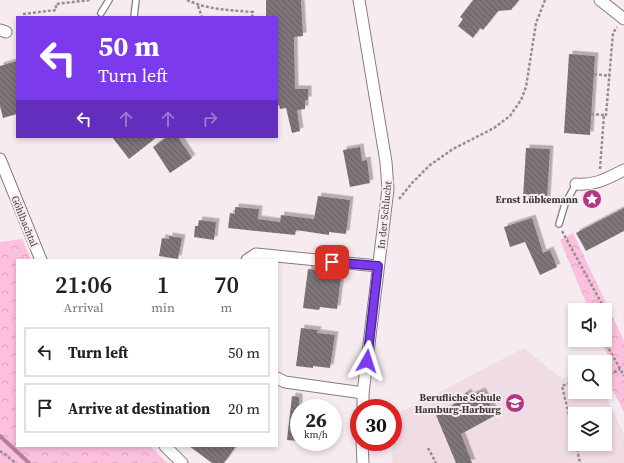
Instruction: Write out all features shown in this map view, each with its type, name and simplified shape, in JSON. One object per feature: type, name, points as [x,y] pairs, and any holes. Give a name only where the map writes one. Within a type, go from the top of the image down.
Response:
[{"type":"street","name":"In der Schlucht","points":[[359,0],[386,162],[388,189],[363,399]]},
{"type":"street","points":[[600,0],[624,19]]},
{"type":"street","name":"Göhlbachtal","points":[[0,159],[41,259]]},
{"type":"street","points":[[576,184],[586,185],[601,182],[624,170]]},
{"type":"street","points":[[248,259],[256,254],[378,266]]},
{"type":"street","points":[[278,378],[285,382],[363,393]]},
{"type":"street","points":[[166,447],[182,463]]},
{"type":"street","points":[[362,451],[363,463]]},
{"type":"lane","points":[[102,13],[109,0]]},
{"type":"lane","points":[[134,16],[136,0]]},
{"type":"lane","points":[[559,224],[565,204],[576,184]]},
{"type":"path","points":[[23,14],[56,10],[56,4],[90,0]]},
{"type":"path","points":[[187,0],[198,6],[214,9],[253,12],[252,16]]},
{"type":"path","points":[[386,206],[392,206],[425,170],[452,149],[494,128],[510,116],[521,100],[526,87],[536,23],[545,0]]},
{"type":"path","points":[[198,6],[202,16]]},
{"type":"path","points":[[600,164],[604,115],[606,115],[610,76],[613,33]]},
{"type":"path","points":[[594,74],[610,76]]},
{"type":"path","points":[[591,114],[604,115]]},
{"type":"path","points":[[559,224],[601,303]]},
{"type":"path","points":[[608,347],[624,376]]},
{"type":"path","points":[[612,373],[620,369]]},
{"type":"path","points":[[568,384],[562,386],[568,411]]},
{"type":"path","points":[[428,448],[436,463]]},
{"type":"path","points":[[0,451],[16,463]]},
{"type":"path","points":[[577,451],[580,463]]},
{"type":"shaded area","name":"Berufliche Schule Hamburg-Harburg","points":[[524,348],[562,379],[568,377],[568,399],[607,399],[611,407],[568,407],[568,451],[612,451],[612,409],[624,434],[624,463],[393,463],[392,451],[402,451],[402,411]]},
{"type":"green space","points":[[573,233],[606,303],[586,303],[560,240]]},
{"type":"green space","points":[[22,239],[31,259],[16,259],[16,447],[151,447],[167,463],[0,463],[0,242]]},
{"type":"green space","points":[[612,316],[624,341],[624,412],[612,389],[612,355],[608,355],[604,347],[612,347]]},
{"type":"building","points":[[266,0],[301,0],[303,36],[294,37],[295,89],[308,89],[308,100],[305,100],[305,109],[297,110],[300,131],[292,133],[286,108],[280,109],[278,105],[278,16],[266,16]]},
{"type":"building","points":[[473,0],[519,0],[511,10],[498,11],[483,30],[480,28],[473,38],[458,26],[463,19],[460,17]]},
{"type":"building","points":[[569,54],[595,56],[590,135],[564,133]]},
{"type":"building","points":[[16,61],[16,114],[3,118],[0,106],[0,66]]},
{"type":"building","points":[[113,138],[156,138],[129,159]]},
{"type":"building","points":[[166,138],[179,138],[192,158],[170,173],[153,147]]},
{"type":"building","points":[[360,147],[362,161],[367,160],[370,183],[350,187],[343,150]]},
{"type":"building","points":[[526,148],[550,149],[547,200],[523,198]]},
{"type":"building","points":[[318,196],[350,200],[346,234],[329,232],[329,235],[296,230],[295,235],[228,228],[230,213],[235,214],[235,207],[259,209],[258,219],[280,222],[281,215],[314,219]]},
{"type":"building","points":[[624,208],[624,231],[586,251],[576,233]]},
{"type":"building","points":[[532,218],[543,253],[550,250],[557,267],[540,275],[525,242],[510,247],[504,227]]},
{"type":"building","points":[[199,220],[216,222],[214,240],[194,237],[195,226],[198,226]]},
{"type":"building","points":[[169,236],[182,238],[178,259],[159,256],[162,238],[169,239]]},
{"type":"building","points":[[308,269],[324,271],[324,274],[341,276],[337,309],[320,307],[319,310],[303,308]]},
{"type":"building","points":[[301,328],[318,330],[317,333],[335,335],[330,368],[296,366]]},
{"type":"building","points":[[482,391],[496,415],[461,434],[472,463],[456,463],[436,415],[451,407],[467,392],[470,396]]},
{"type":"building","points":[[292,396],[299,397],[299,399],[292,399]]},
{"type":"building","points":[[290,414],[290,440],[287,440]]},
{"type":"building","points":[[190,447],[235,447],[224,463],[212,463]]},
{"type":"waterway","points":[[0,436],[29,463]]},
{"type":"place","name":"Ernst Lübkemann","points":[[592,199]]},
{"type":"place","name":"Berufliche Schule Hamburg-Harburg","points":[[515,403]]},
{"type":"route","points":[[332,262],[378,266],[367,361]]}]
